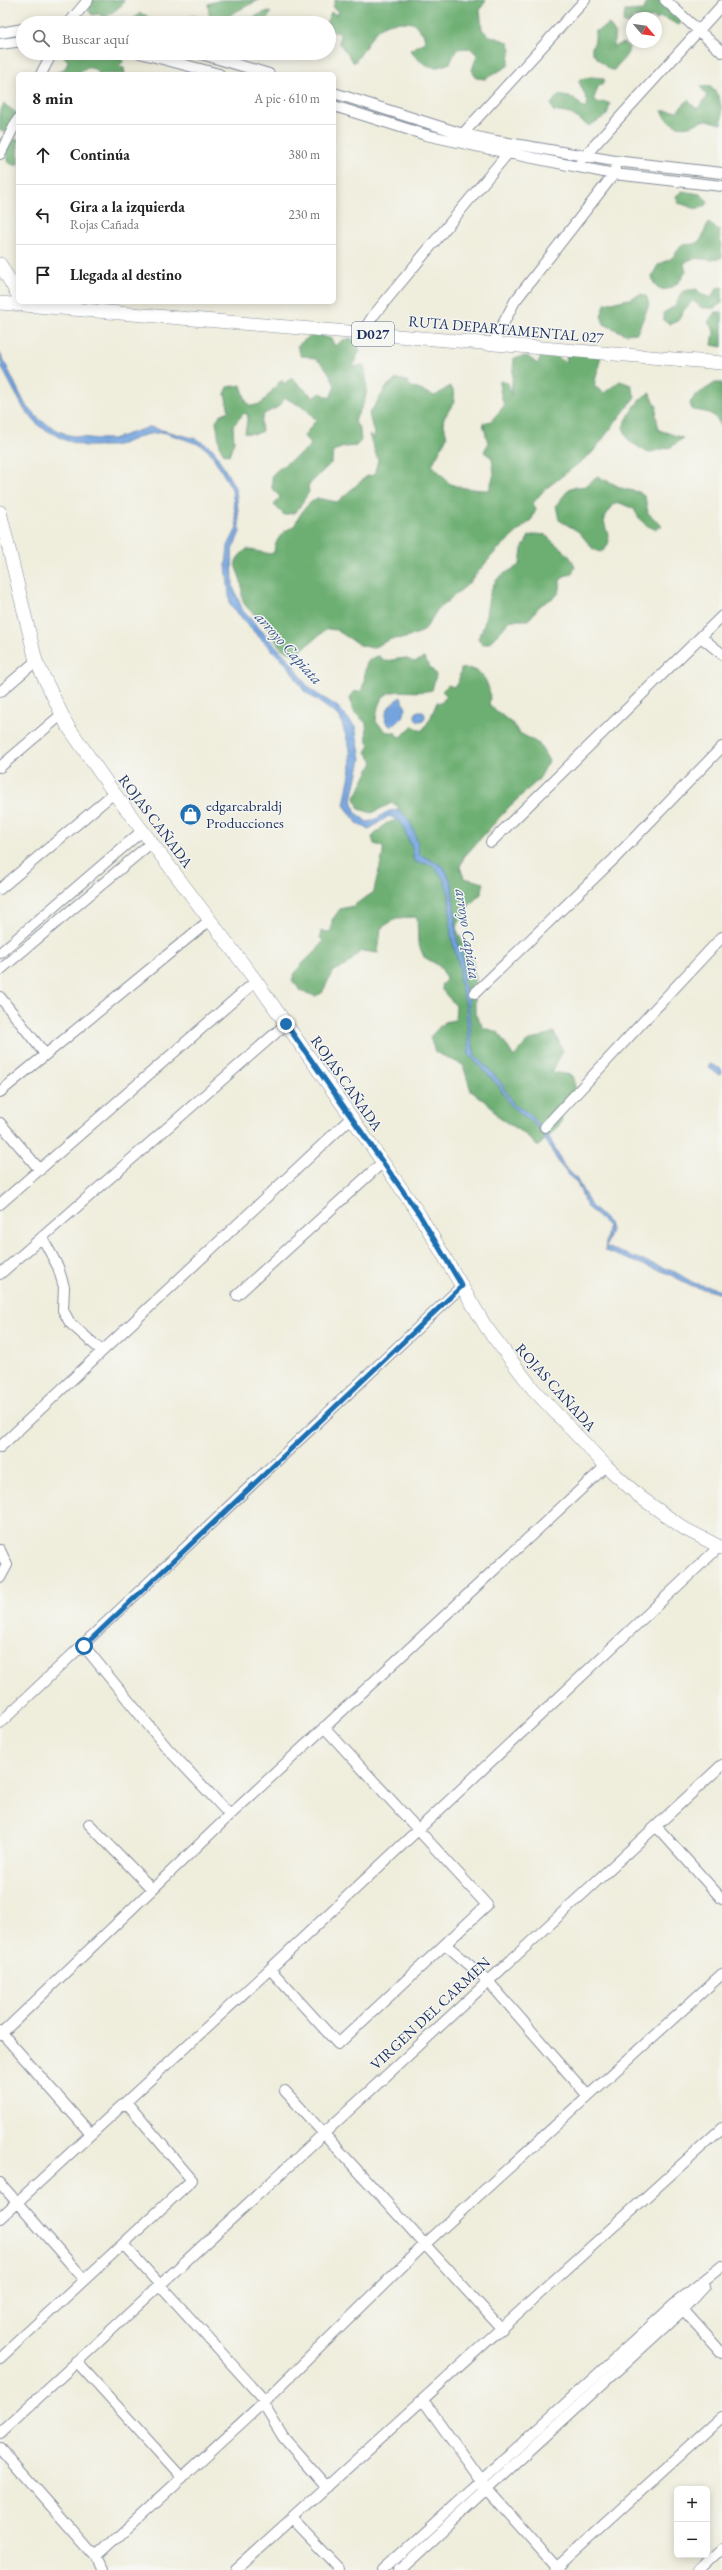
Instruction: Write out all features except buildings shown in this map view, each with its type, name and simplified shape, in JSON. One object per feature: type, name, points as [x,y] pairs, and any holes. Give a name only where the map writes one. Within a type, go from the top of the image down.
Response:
[{"type":"main road","points":[[0,264],[16,292]]},
{"type":"main road","name":"RUTA DEPARTAMENTAL 027","points":[[0,303],[16,301]]},
{"type":"main road","name":"RUTA DEPARTAMENTAL 027","points":[[53,304],[362,333],[722,363]]},
{"type":"main road","name":"ROJAS CAÑADA","points":[[0,512],[36,661],[61,715],[114,793],[256,981],[419,1214],[486,1327],[532,1389],[606,1466],[640,1497],[664,1515],[721,1547]]},
{"type":"street","points":[[75,16],[88,0]]},
{"type":"street","points":[[460,137],[584,0]]},
{"type":"street","points":[[665,0],[722,52]]},
{"type":"street","points":[[576,166],[722,5]]},
{"type":"street","points":[[0,33],[16,30]]},
{"type":"street","points":[[0,44],[16,42]]},
{"type":"street","points":[[42,72],[48,60]]},
{"type":"street","points":[[166,60],[211,72]]},
{"type":"street","points":[[222,60],[262,72]]},
{"type":"street","points":[[336,94],[460,137],[508,152],[614,174],[722,186]]},
{"type":"street","points":[[336,107],[426,135],[460,137],[615,161],[722,173]]},
{"type":"street","points":[[0,154],[16,123]]},
{"type":"street","points":[[362,333],[381,305],[508,152]]},
{"type":"street","points":[[493,343],[515,301],[614,174],[615,161]]},
{"type":"street","points":[[491,842],[722,616]]},
{"type":"street","points":[[701,637],[722,654]]},
{"type":"street","points":[[0,692],[36,661]]},
{"type":"street","points":[[0,767],[61,715]]},
{"type":"street","points":[[475,993],[614,859],[722,747]]},
{"type":"street","points":[[0,889],[114,793]]},
{"type":"street","points":[[0,953],[142,831]]},
{"type":"street","points":[[0,970],[151,843]]},
{"type":"street","points":[[0,1092],[210,920]]},
{"type":"street","points":[[545,1127],[722,937]]},
{"type":"street","points":[[0,1204],[256,981]]},
{"type":"street","points":[[0,997],[46,1054]]},
{"type":"street","points":[[0,1274],[286,1024]]},
{"type":"street","points":[[0,1446],[351,1118]]},
{"type":"street","points":[[0,1123],[40,1170]]},
{"type":"street","points":[[237,1295],[382,1162]]},
{"type":"street","points":[[42,1237],[58,1268],[64,1287],[63,1310],[70,1323],[102,1351]]},
{"type":"street","points":[[0,1723],[84,1646],[462,1286]]},
{"type":"street","points":[[91,2134],[1,2033],[230,1815],[606,1466]]},
{"type":"street","points":[[0,2218],[270,1969],[418,1827],[721,1547]]},
{"type":"street","points":[[0,1550],[7,1565],[0,1578]]},
{"type":"street","points":[[84,1646],[167,1748],[230,1815]]},
{"type":"street","points":[[270,1969],[338,2044],[487,1905],[418,1827],[324,1728]]},
{"type":"street","name":"VIRGEN DEL CARMEN","points":[[0,2433],[76,2360],[160,2286],[487,1980],[722,1764]]},
{"type":"street","points":[[90,1824],[152,1889]]},
{"type":"street","points":[[656,1826],[722,1899]]},
{"type":"street","points":[[446,1944],[487,1980],[588,2096]]},
{"type":"street","points":[[96,2557],[264,2402],[424,2245],[722,1974]]},
{"type":"street","points":[[285,2091],[502,2329]]},
{"type":"street","points":[[0,2358],[192,2180],[126,2102]]},
{"type":"street","points":[[236,2570],[722,2128]]},
{"type":"street","points":[[0,2183],[84,2279]]},
{"type":"street","points":[[123,2244],[264,2402],[283,2437],[327,2487]]},
{"type":"street","points":[[383,2570],[484,2485],[722,2267]]},
{"type":"street","points":[[680,2306],[722,2353]]},
{"type":"street","points":[[76,2360],[182,2478]]},
{"type":"street","points":[[423,2400],[484,2485],[556,2569],[722,2417]]},
{"type":"street","points":[[0,2448],[96,2557],[102,2570]]},
{"type":"street","points":[[399,2570],[484,2485]]},
{"type":"street","points":[[292,2519],[341,2570]]},
{"type":"street","points":[[699,2570],[722,2548]]},
{"type":"green space","points":[[91,0],[124,0],[122,5],[108,16],[102,16],[99,14],[92,15],[89,11]]},
{"type":"green space","points":[[220,0],[259,0],[233,13],[230,16],[209,16],[208,4]]},
{"type":"green space","points":[[335,0],[486,0],[480,10],[482,29],[488,35],[508,42],[511,49],[508,66],[485,79],[476,78],[472,70],[477,55],[470,48],[457,49],[450,63],[439,67],[430,66],[418,59],[410,50],[425,42],[424,35],[414,23],[400,22],[382,26],[376,31],[354,63],[339,43],[340,33],[336,32],[336,16],[329,16],[331,12],[337,15],[339,11],[333,8]]},
{"type":"green space","points":[[647,0],[660,0],[682,22],[679,25],[662,18],[662,12],[626,12],[626,23],[623,22],[625,11],[644,10]]},
{"type":"green space","points":[[268,11],[271,13],[269,16],[256,16]]},
{"type":"green space","points":[[139,13],[146,16],[136,16]]},
{"type":"green space","points":[[609,24],[615,33],[613,47],[623,43],[626,45],[626,48],[629,48],[626,57],[614,70],[607,68],[593,53],[592,48],[595,32]]},
{"type":"green space","points":[[67,60],[123,60],[123,62],[119,66],[124,68],[125,72],[98,72],[92,68],[86,68],[80,72],[59,72],[66,67]]},
{"type":"green space","points":[[591,77],[603,78],[605,81],[598,87],[594,98],[598,103],[606,102],[610,104],[607,115],[589,126],[571,114],[553,111],[551,104],[558,95],[574,98],[585,109],[588,102],[579,82],[580,79]]},
{"type":"green space","points":[[709,86],[717,93],[719,98],[722,124],[707,120],[682,127],[670,122],[664,115],[662,111],[677,111],[688,100],[697,109],[707,97],[701,87]]},
{"type":"green space","points":[[4,104],[16,113],[16,117],[6,133],[0,130],[0,111]]},
{"type":"green space","points":[[16,139],[16,165],[13,165],[7,161],[6,149],[13,140]]},
{"type":"green space","points":[[682,191],[700,194],[709,202],[701,208],[694,208],[678,203],[676,196]]},
{"type":"green space","points":[[708,223],[719,230],[722,257],[712,260],[693,259],[688,261],[684,264],[686,271],[676,285],[668,289],[659,289],[654,283],[652,276],[658,265],[672,258],[682,245],[694,244],[701,240]]},
{"type":"green space","points":[[722,287],[722,303],[714,308],[702,308],[693,301],[684,310],[678,321],[670,324],[664,320],[663,313],[675,306],[683,291],[697,289],[701,294],[711,298],[717,288]]},
{"type":"green space","points":[[641,294],[647,297],[649,305],[637,333],[625,334],[604,324],[601,316],[605,304],[629,299]]},
{"type":"green space","points":[[715,312],[722,312],[722,347],[712,345],[714,331],[708,322]]},
{"type":"green space","points":[[314,333],[331,339],[335,346],[343,340],[351,338],[360,350],[352,367],[364,365],[367,381],[365,400],[354,421],[360,429],[361,441],[356,446],[344,447],[333,451],[332,462],[308,486],[309,492],[296,512],[284,515],[274,505],[280,497],[272,488],[272,475],[311,445],[304,436],[316,420],[305,408],[285,398],[278,407],[264,414],[261,423],[262,431],[256,434],[245,433],[248,415],[244,413],[233,426],[234,441],[229,455],[224,454],[220,447],[216,421],[220,415],[229,411],[225,394],[228,387],[241,385],[246,401],[251,406],[261,404],[282,379],[283,384],[292,378],[313,397],[321,393],[330,398],[335,386],[327,369],[319,361],[313,358],[301,356],[297,346]]},
{"type":"green space","points":[[585,345],[601,356],[594,386],[604,393],[620,381],[631,385],[635,397],[592,453],[544,490],[533,503],[536,509],[532,519],[496,551],[467,585],[437,610],[424,631],[406,638],[391,639],[372,648],[360,645],[336,630],[327,629],[296,654],[280,647],[265,624],[249,610],[244,603],[242,598],[241,581],[236,567],[237,559],[247,549],[271,554],[274,552],[280,536],[290,528],[294,527],[303,510],[309,503],[317,498],[337,502],[367,476],[374,475],[378,460],[369,435],[375,438],[369,414],[388,385],[397,379],[407,381],[410,386],[435,396],[450,386],[453,390],[454,402],[443,420],[447,437],[432,465],[447,481],[454,485],[479,490],[489,490],[494,474],[492,458],[484,452],[488,443],[483,423],[491,421],[504,406],[500,390],[500,381],[508,383],[511,395],[514,358],[527,356],[538,364],[541,356],[546,351],[567,363],[566,357]]},
{"type":"green space","points":[[715,383],[722,383],[722,430],[720,424],[712,414],[692,410],[690,403],[695,396]]},
{"type":"green space","points":[[650,393],[657,407],[656,415],[659,430],[683,438],[671,447],[648,453],[629,441],[623,427],[637,403],[645,395]]},
{"type":"green space","points":[[597,476],[624,489],[639,492],[645,497],[648,513],[662,526],[655,529],[647,526],[634,509],[620,503],[612,505],[604,519],[609,541],[608,545],[601,552],[593,549],[579,532],[559,520],[556,505],[570,488],[586,486]]},
{"type":"green space","points":[[536,534],[546,535],[570,557],[575,567],[572,574],[564,576],[560,581],[559,592],[557,595],[542,604],[528,620],[511,620],[489,643],[482,645],[478,638],[482,631],[489,596],[495,582],[500,576],[520,564],[522,549],[529,536]]},
{"type":"green space","points":[[379,656],[385,661],[405,658],[414,662],[424,658],[436,675],[432,690],[422,692],[394,692],[387,694],[382,699],[378,708],[376,722],[387,732],[395,732],[397,736],[401,737],[412,726],[422,731],[430,719],[437,702],[441,703],[447,696],[442,691],[448,685],[454,687],[458,684],[461,669],[468,668],[480,673],[484,678],[489,691],[489,705],[514,725],[518,732],[539,744],[549,761],[539,779],[509,807],[464,857],[460,867],[464,878],[484,883],[481,894],[470,904],[456,928],[468,954],[472,957],[475,979],[475,1014],[484,1028],[498,1032],[514,1057],[527,1042],[554,1032],[563,1051],[552,1072],[572,1075],[577,1095],[561,1112],[562,1122],[538,1147],[526,1135],[498,1117],[491,1106],[471,1091],[463,1065],[435,1052],[430,1037],[444,1022],[455,1020],[456,1006],[442,990],[441,985],[446,980],[443,971],[441,968],[424,957],[418,943],[417,917],[397,918],[381,928],[378,953],[361,951],[344,967],[333,971],[322,993],[315,996],[301,991],[292,980],[298,969],[323,941],[320,937],[321,931],[331,932],[332,920],[340,909],[353,906],[374,892],[383,847],[374,844],[372,837],[385,824],[396,820],[398,806],[392,803],[372,813],[359,809],[355,798],[373,762],[366,752],[370,745],[367,741],[366,723],[354,712],[350,698],[354,692],[361,691],[368,661]]},
{"type":"water","points":[[0,353],[25,404],[40,420],[59,431],[68,435],[97,439],[113,439],[150,427],[197,439],[213,449],[236,489],[240,532],[232,550],[233,587],[243,611],[292,663],[305,683],[314,692],[338,707],[355,727],[361,759],[352,799],[355,812],[367,822],[374,820],[390,811],[403,813],[412,825],[419,854],[444,867],[452,884],[457,941],[463,959],[463,983],[468,995],[471,1038],[475,1055],[499,1080],[514,1105],[527,1112],[547,1133],[564,1166],[576,1178],[591,1206],[609,1223],[611,1230],[606,1247],[675,1272],[694,1283],[722,1290],[722,1294],[692,1286],[669,1274],[605,1251],[608,1226],[587,1207],[578,1185],[560,1165],[539,1128],[511,1106],[498,1085],[469,1055],[466,1005],[459,981],[460,969],[451,937],[449,894],[443,878],[433,865],[414,862],[412,848],[400,821],[389,816],[369,829],[358,824],[344,805],[351,769],[350,749],[340,717],[304,691],[289,667],[252,630],[230,604],[226,565],[228,546],[237,528],[232,489],[211,453],[201,445],[163,432],[144,435],[122,444],[112,446],[85,446],[65,440],[39,426],[24,409],[2,368]]},
{"type":"water","points":[[401,697],[406,709],[402,717],[391,727],[386,722],[385,718],[387,711],[394,701]]},
{"type":"water","points":[[418,711],[422,711],[425,716],[422,721],[418,721],[415,718],[415,714]]},
{"type":"water","points":[[710,1064],[721,1069],[722,1073],[719,1075],[708,1067]]},
{"type":"place","name":"edgarcabraldj Producciones","points":[[191,814]]},
{"type":"route","points":[[84,1646],[462,1286],[419,1214],[286,1024]]},
{"type":"water label","name":"arroyo Capiata","points":[[289,648]]},
{"type":"water label","name":"arroyo Capiata","points":[[468,934]]}]
